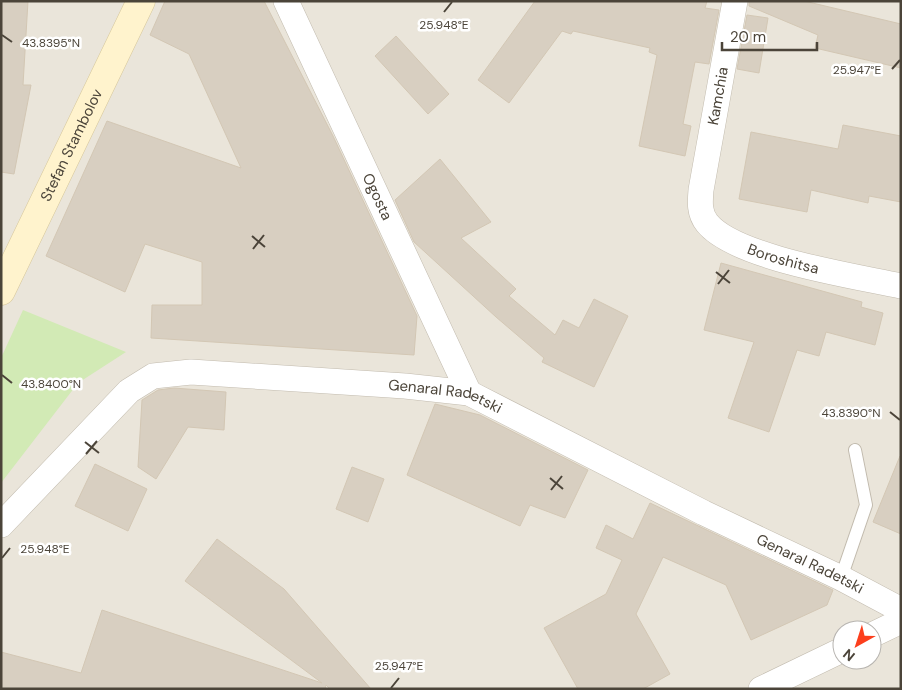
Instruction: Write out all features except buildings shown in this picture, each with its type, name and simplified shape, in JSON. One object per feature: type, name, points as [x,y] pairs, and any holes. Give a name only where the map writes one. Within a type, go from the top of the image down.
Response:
[{"type":"main road","name":"Stefan Stambolov","points":[[2,289],[142,1]]},
{"type":"street","name":"Ogosta","points":[[286,1],[469,393]]},
{"type":"street","name":"Kamchia","points":[[701,190],[735,1]]},
{"type":"street","name":"Boroshitsa","points":[[701,190],[700,209],[707,223],[732,242],[764,255],[901,286]]},
{"type":"street","name":"Genaral Radetski","points":[[1,525],[123,398],[153,376],[191,372],[405,386],[469,393],[704,513],[841,578],[901,610]]},
{"type":"street","points":[[882,630],[901,621]]},
{"type":"street","points":[[762,689],[832,655]]},
{"type":"lane","points":[[841,578],[866,505],[855,450]]},
{"type":"shaded area","points":[[1,1],[901,1],[901,689],[1,689]]},
{"type":"green space","points":[[23,310],[126,352],[78,383],[1,483],[1,358]]}]
